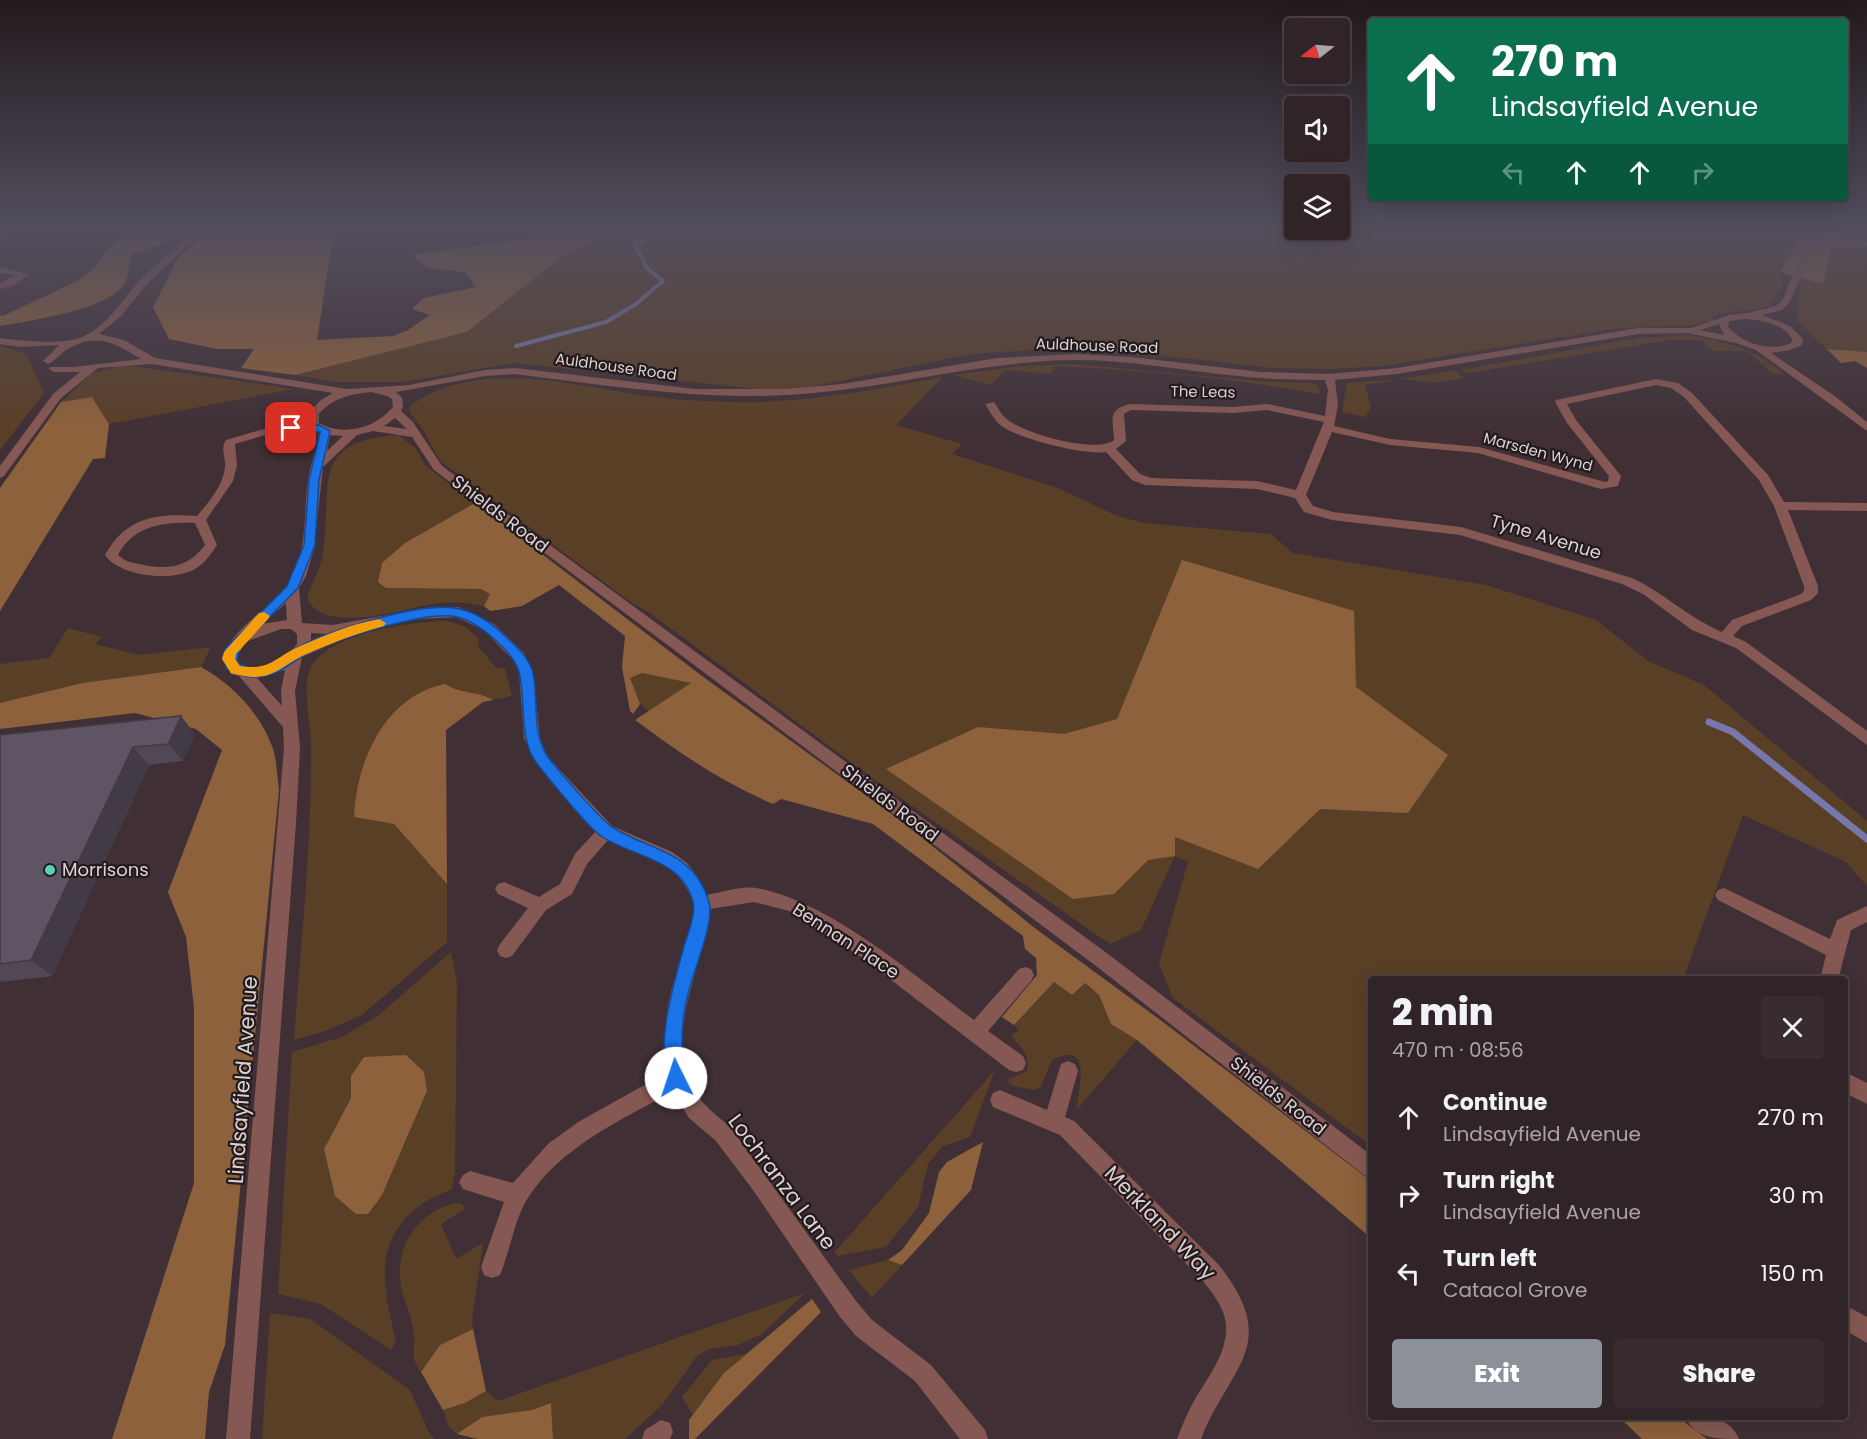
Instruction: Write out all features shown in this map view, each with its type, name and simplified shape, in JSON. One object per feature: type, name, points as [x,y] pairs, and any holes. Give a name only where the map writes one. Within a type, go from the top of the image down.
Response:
[{"type":"street","points":[[51,365],[58,350],[81,341],[118,314],[133,296]]},
{"type":"street","points":[[1747,316],[1779,308],[1788,296]]},
{"type":"street","points":[[1754,346],[1776,349],[1791,348],[1798,343],[1798,339],[1779,316],[1779,308]]},
{"type":"street","points":[[0,474],[57,396],[97,366],[118,354],[121,342],[118,314]]},
{"type":"street","points":[[1747,316],[1766,319],[1788,328]]},
{"type":"street","name":"Auldhouse Road","points":[[346,392],[382,390],[485,373],[515,371],[562,374],[695,392],[786,392],[842,387],[997,361],[1076,357],[1132,360],[1261,375],[1329,377],[1418,368],[1638,331],[1687,330],[1747,316]]},
{"type":"street","points":[[1724,321],[1724,330],[1740,341]]},
{"type":"street","name":"Auldhouse Road","points":[[1687,330],[1754,346]]},
{"type":"street","points":[[0,341],[20,344],[102,338],[121,342],[152,362]]},
{"type":"street","points":[[20,344],[51,365],[74,370],[152,362],[346,392]]},
{"type":"street","points":[[1754,346],[1791,369],[1867,428]]},
{"type":"street","points":[[1791,348],[1791,369]]},
{"type":"street","points":[[51,365],[58,379],[57,396]]},
{"type":"street","points":[[990,404],[1003,422],[1014,428],[1093,451],[1111,450],[1136,477],[1149,482],[1257,485],[1300,495],[1334,410],[1333,389],[1329,377]]},
{"type":"street","name":"Marsden Wynd","points":[[1329,424],[1390,442],[1479,450],[1605,486],[1614,483],[1615,476],[1575,426],[1560,402],[1661,382],[1682,389],[1716,424],[1764,478],[1780,506]]},
{"type":"street","points":[[291,383],[312,397],[317,409],[312,420],[322,429]]},
{"type":"street","name":"Auldhouse Road","points":[[370,427],[435,383]]},
{"type":"street","name":"Shields Road","points":[[382,390],[397,398],[396,409],[438,468],[1102,960],[1368,1166]]},
{"type":"street","points":[[200,520],[226,484],[231,464],[228,449],[230,442],[271,430],[317,409],[346,392]]},
{"type":"street","name":"The Leas","points":[[1111,450],[1120,441],[1118,414],[1126,407],[1233,410],[1267,407],[1329,424]]},
{"type":"street","points":[[271,430],[355,431],[370,427],[415,434]]},
{"type":"street","name":"Lindsayfield Avenue","points":[[289,724],[244,672],[236,670],[229,659],[230,652],[242,638],[292,588],[309,545],[314,480],[322,429]]},
{"type":"street","points":[[318,464],[355,431]]},
{"type":"street","name":"Tyne Avenue","points":[[1300,495],[1308,509],[1318,512],[1449,528],[1627,580],[1648,591],[1697,627],[1741,645],[1867,739]]},
{"type":"street","points":[[1726,637],[1737,623],[1806,597],[1811,593],[1811,586],[1780,506],[1867,507]]},
{"type":"street","points":[[184,519],[200,520],[211,545],[203,558],[189,569],[161,574],[117,563],[111,555],[119,541],[130,530],[153,523],[184,519]]},
{"type":"street","name":"Lindsayfield Avenue","points":[[238,1439],[288,823],[292,748],[288,691],[298,654],[305,640],[293,618],[292,588]]},
{"type":"street","points":[[242,638],[270,625],[333,630],[444,612],[469,616],[489,627],[519,657],[526,672],[532,738],[541,759],[606,831],[666,858],[681,868],[692,882],[702,903]]},
{"type":"street","points":[[244,672],[276,668],[298,654],[360,627]]},
{"type":"street","points":[[506,950],[540,905],[566,889],[581,859],[606,831]]},
{"type":"street","points":[[504,890],[540,905]]},
{"type":"street","name":"Bennan Place","points":[[702,903],[754,895],[793,905],[863,948],[976,1031],[1016,1064]]},
{"type":"street","points":[[1724,896],[1837,951]]},
{"type":"street","name":"Lochranza Lane","points":[[702,903],[700,921],[679,996],[673,1041],[676,1078],[696,1111],[723,1134],[848,1309],[864,1328],[923,1373],[976,1439]]},
{"type":"street","points":[[1830,976],[1843,924],[1867,914]]},
{"type":"street","points":[[976,1031],[1025,975]]},
{"type":"street","points":[[1054,1122],[1068,1071]]},
{"type":"street","points":[[492,1267],[517,1195],[556,1150],[587,1128],[676,1078]]},
{"type":"street","points":[[1848,1084],[1867,1094]]},
{"type":"street","name":"Merkland Way","points":[[1000,1100],[1067,1128],[1211,1273],[1228,1296],[1237,1317],[1236,1347],[1193,1424],[1189,1439]]},
{"type":"street","points":[[470,1182],[517,1195]]},
{"type":"street","points":[[1848,1318],[1867,1331]]},
{"type":"street","points":[[1701,1420],[1727,1439]]},
{"type":"shaded area","points":[[45,296],[110,296],[87,307],[0,326],[0,315],[3,316]]},
{"type":"shaded area","points":[[159,296],[324,296],[317,340],[393,336],[408,330],[430,315],[412,309],[424,298],[512,296],[467,332],[295,375],[241,368],[254,349],[217,349],[169,339],[153,307]]},
{"type":"shaded area","points":[[512,296],[1775,296],[1769,306],[1754,310],[1719,313],[1711,321],[1694,325],[1619,328],[1382,366],[1330,369],[1273,368],[1185,358],[1049,349],[970,354],[786,392],[514,363],[403,382],[336,382],[295,375],[467,332]]},
{"type":"shaded area","points":[[1799,296],[1867,296],[1867,368],[1855,361],[1841,363],[1797,321]]},
{"type":"shaded area","points":[[1691,335],[1741,348],[1752,353],[1763,359],[1784,374],[1773,374],[1747,351],[1713,351],[1701,340],[1670,340],[1468,373],[1461,370],[1638,338]]},
{"type":"shaded area","points":[[0,346],[26,354],[44,393],[0,450]]},
{"type":"shaded area","points":[[1827,349],[1867,352],[1867,368],[1855,361],[1841,363]]},
{"type":"shaded area","points":[[1072,364],[1258,381],[1312,383],[1319,387],[1320,394],[1220,379],[1053,366],[1052,374],[1006,370],[990,385],[954,375],[1013,367]]},
{"type":"shaded area","points":[[125,365],[294,389],[109,424],[92,397],[61,402],[92,373]]},
{"type":"shaded area","points":[[1455,370],[1464,378],[1438,383],[1401,379]]},
{"type":"shaded area","points":[[943,377],[896,425],[962,444],[952,454],[1058,488],[1115,515],[1143,523],[1271,534],[1293,553],[1486,585],[1596,620],[1648,661],[1704,685],[1867,821],[1867,886],[1846,862],[1743,815],[1684,976],[1368,976],[1368,1144],[1173,998],[1159,963],[1188,862],[1175,856],[1141,930],[1110,944],[875,780],[440,461],[425,433],[409,411],[410,406],[438,390],[465,382],[493,379],[550,381],[690,400],[761,402],[839,395]]},
{"type":"shaded area","points":[[1401,379],[1365,385],[1371,408],[1365,417],[1342,412],[1347,383]]},
{"type":"shaded area","points":[[92,397],[109,424],[105,458],[93,459],[0,611],[0,488],[61,402]]},
{"type":"shaded area","points":[[399,435],[416,449],[426,466],[475,503],[405,543],[386,588],[481,589],[490,594],[484,606],[444,602],[366,617],[329,616],[315,609],[307,597],[322,559],[327,488],[331,471],[338,457],[350,446],[370,439]]},
{"type":"shaded area","points":[[475,503],[702,676],[901,821],[1036,929],[1163,1022],[1368,1179],[1368,1235],[1137,1040],[1111,1024],[1099,995],[1085,983],[1072,995],[1054,982],[1014,1025],[1002,1017],[1037,975],[1036,958],[1025,949],[1023,936],[873,824],[781,799],[773,804],[754,796],[701,766],[635,720],[691,683],[642,673],[630,678],[640,704],[633,714],[630,711],[622,667],[625,636],[559,585],[522,606],[490,611],[484,606],[490,594],[481,589],[386,588],[378,582],[382,563],[405,543]]},
{"type":"shaded area","points":[[1182,560],[1354,611],[1356,687],[1448,755],[1408,813],[1320,809],[1258,869],[1175,837],[1175,856],[1148,860],[1114,894],[1073,899],[886,769],[978,727],[1064,734],[1117,719]]},
{"type":"shaded area","points":[[447,621],[464,626],[479,639],[478,646],[496,668],[505,669],[512,696],[493,700],[445,684],[424,691],[406,702],[378,734],[368,753],[356,796],[354,817],[394,824],[447,884],[447,942],[362,1015],[325,1031],[294,1040],[310,819],[311,745],[307,689],[310,669],[326,651],[358,635],[414,623]]},
{"type":"shaded area","points":[[68,628],[102,637],[95,644],[139,655],[211,647],[201,667],[82,683],[0,703],[0,664],[49,658]]},
{"type":"shaded area","points":[[201,667],[234,691],[261,724],[274,754],[279,790],[225,1345],[209,1392],[205,1439],[112,1439],[194,1183],[194,1008],[186,937],[168,892],[222,750],[196,729],[135,713],[0,729],[0,703],[82,683]]},
{"type":"shaded area","points":[[642,673],[692,683],[649,711],[640,704],[629,678]]},
{"type":"shaded area","points":[[445,684],[493,700],[483,702],[446,730],[447,884],[394,824],[354,817],[361,774],[378,734],[391,716],[406,702],[424,691]]},
{"type":"shaded area","points":[[451,952],[457,982],[455,1171],[452,1189],[423,1203],[403,1221],[393,1236],[387,1252],[386,1287],[396,1342],[391,1350],[321,1304],[278,1294],[292,1052],[342,1037],[379,1015]],"holes":[[[424,1072],[427,1091],[382,1195],[324,1149],[351,1098],[351,1076]]]},
{"type":"shaded area","points":[[1054,981],[1072,995],[1084,983],[1099,995],[1111,1024],[1137,1040],[1077,1109],[1081,1069],[1079,1061],[1074,1056],[1065,1055],[1052,1060],[1041,1086],[1035,1090],[1013,1086],[1008,1082],[1009,1079],[1027,1071],[1028,1065],[1024,1052],[1011,1036],[1019,1030],[1014,1025]]},
{"type":"shaded area","points":[[406,1055],[424,1072],[427,1091],[382,1195],[368,1214],[356,1214],[335,1196],[324,1149],[351,1098],[351,1076],[364,1057]]},
{"type":"shaded area","points":[[995,1070],[970,1137],[943,1146],[928,1164],[918,1207],[886,1247],[837,1256],[835,1252]]},
{"type":"shaded area","points":[[983,1142],[971,1190],[902,1265],[888,1260],[902,1250],[929,1213],[939,1172],[947,1162]]},
{"type":"shaded area","points":[[461,1203],[466,1208],[441,1224],[456,1259],[483,1243],[472,1321],[473,1329],[440,1345],[421,1372],[414,1357],[413,1326],[402,1292],[400,1264],[403,1251],[408,1239],[425,1218],[435,1211]]},
{"type":"shaded area","points":[[888,1260],[902,1265],[872,1298],[849,1270]]},
{"type":"shaded area","points":[[805,1293],[762,1334],[738,1345],[708,1349],[696,1357],[663,1404],[625,1439],[553,1439],[551,1403],[532,1410],[482,1417],[457,1434],[449,1427],[443,1410],[465,1403],[486,1391],[498,1401]]},
{"type":"shaded area","points":[[812,1299],[821,1312],[695,1439],[689,1439],[689,1420],[724,1373]]},
{"type":"shaded area","points":[[270,1313],[310,1319],[410,1390],[429,1433],[435,1439],[262,1439]]},
{"type":"shaded area","points":[[473,1329],[486,1391],[465,1403],[443,1410],[421,1372],[440,1345]]},
{"type":"shaded area","points":[[746,1354],[724,1373],[693,1415],[682,1397],[712,1360]]},
{"type":"shaded area","points":[[551,1403],[553,1439],[478,1439],[457,1434],[482,1417],[532,1410]]},
{"type":"shaded area","points":[[1622,1420],[1682,1420],[1707,1439],[1642,1439]]},
{"type":"building","name":"Morrisons","points":[[181,716],[168,744],[133,747],[31,960],[0,964],[0,735]]},
{"type":"waterway","points":[[516,346],[606,322],[645,296]]},
{"type":"waterway","points":[[1709,722],[1733,732],[1867,839]]},
{"type":"slow traffic","points":[[264,616],[234,645],[230,652],[231,665],[236,670],[254,673],[276,668],[295,657],[300,651],[360,627],[379,623]]},
{"type":"place","name":"Morrisons","points":[[50,870]]},
{"type":"route","points":[[291,428],[319,428],[325,431],[314,480],[309,545],[301,571],[292,588],[234,645],[230,652],[231,665],[236,670],[244,672],[265,671],[286,663],[300,651],[360,627],[420,614],[458,612],[489,627],[519,657],[526,672],[532,738],[541,759],[606,831],[666,858],[681,868],[692,882],[702,903],[700,921],[679,996],[673,1041],[676,1078]]}]
